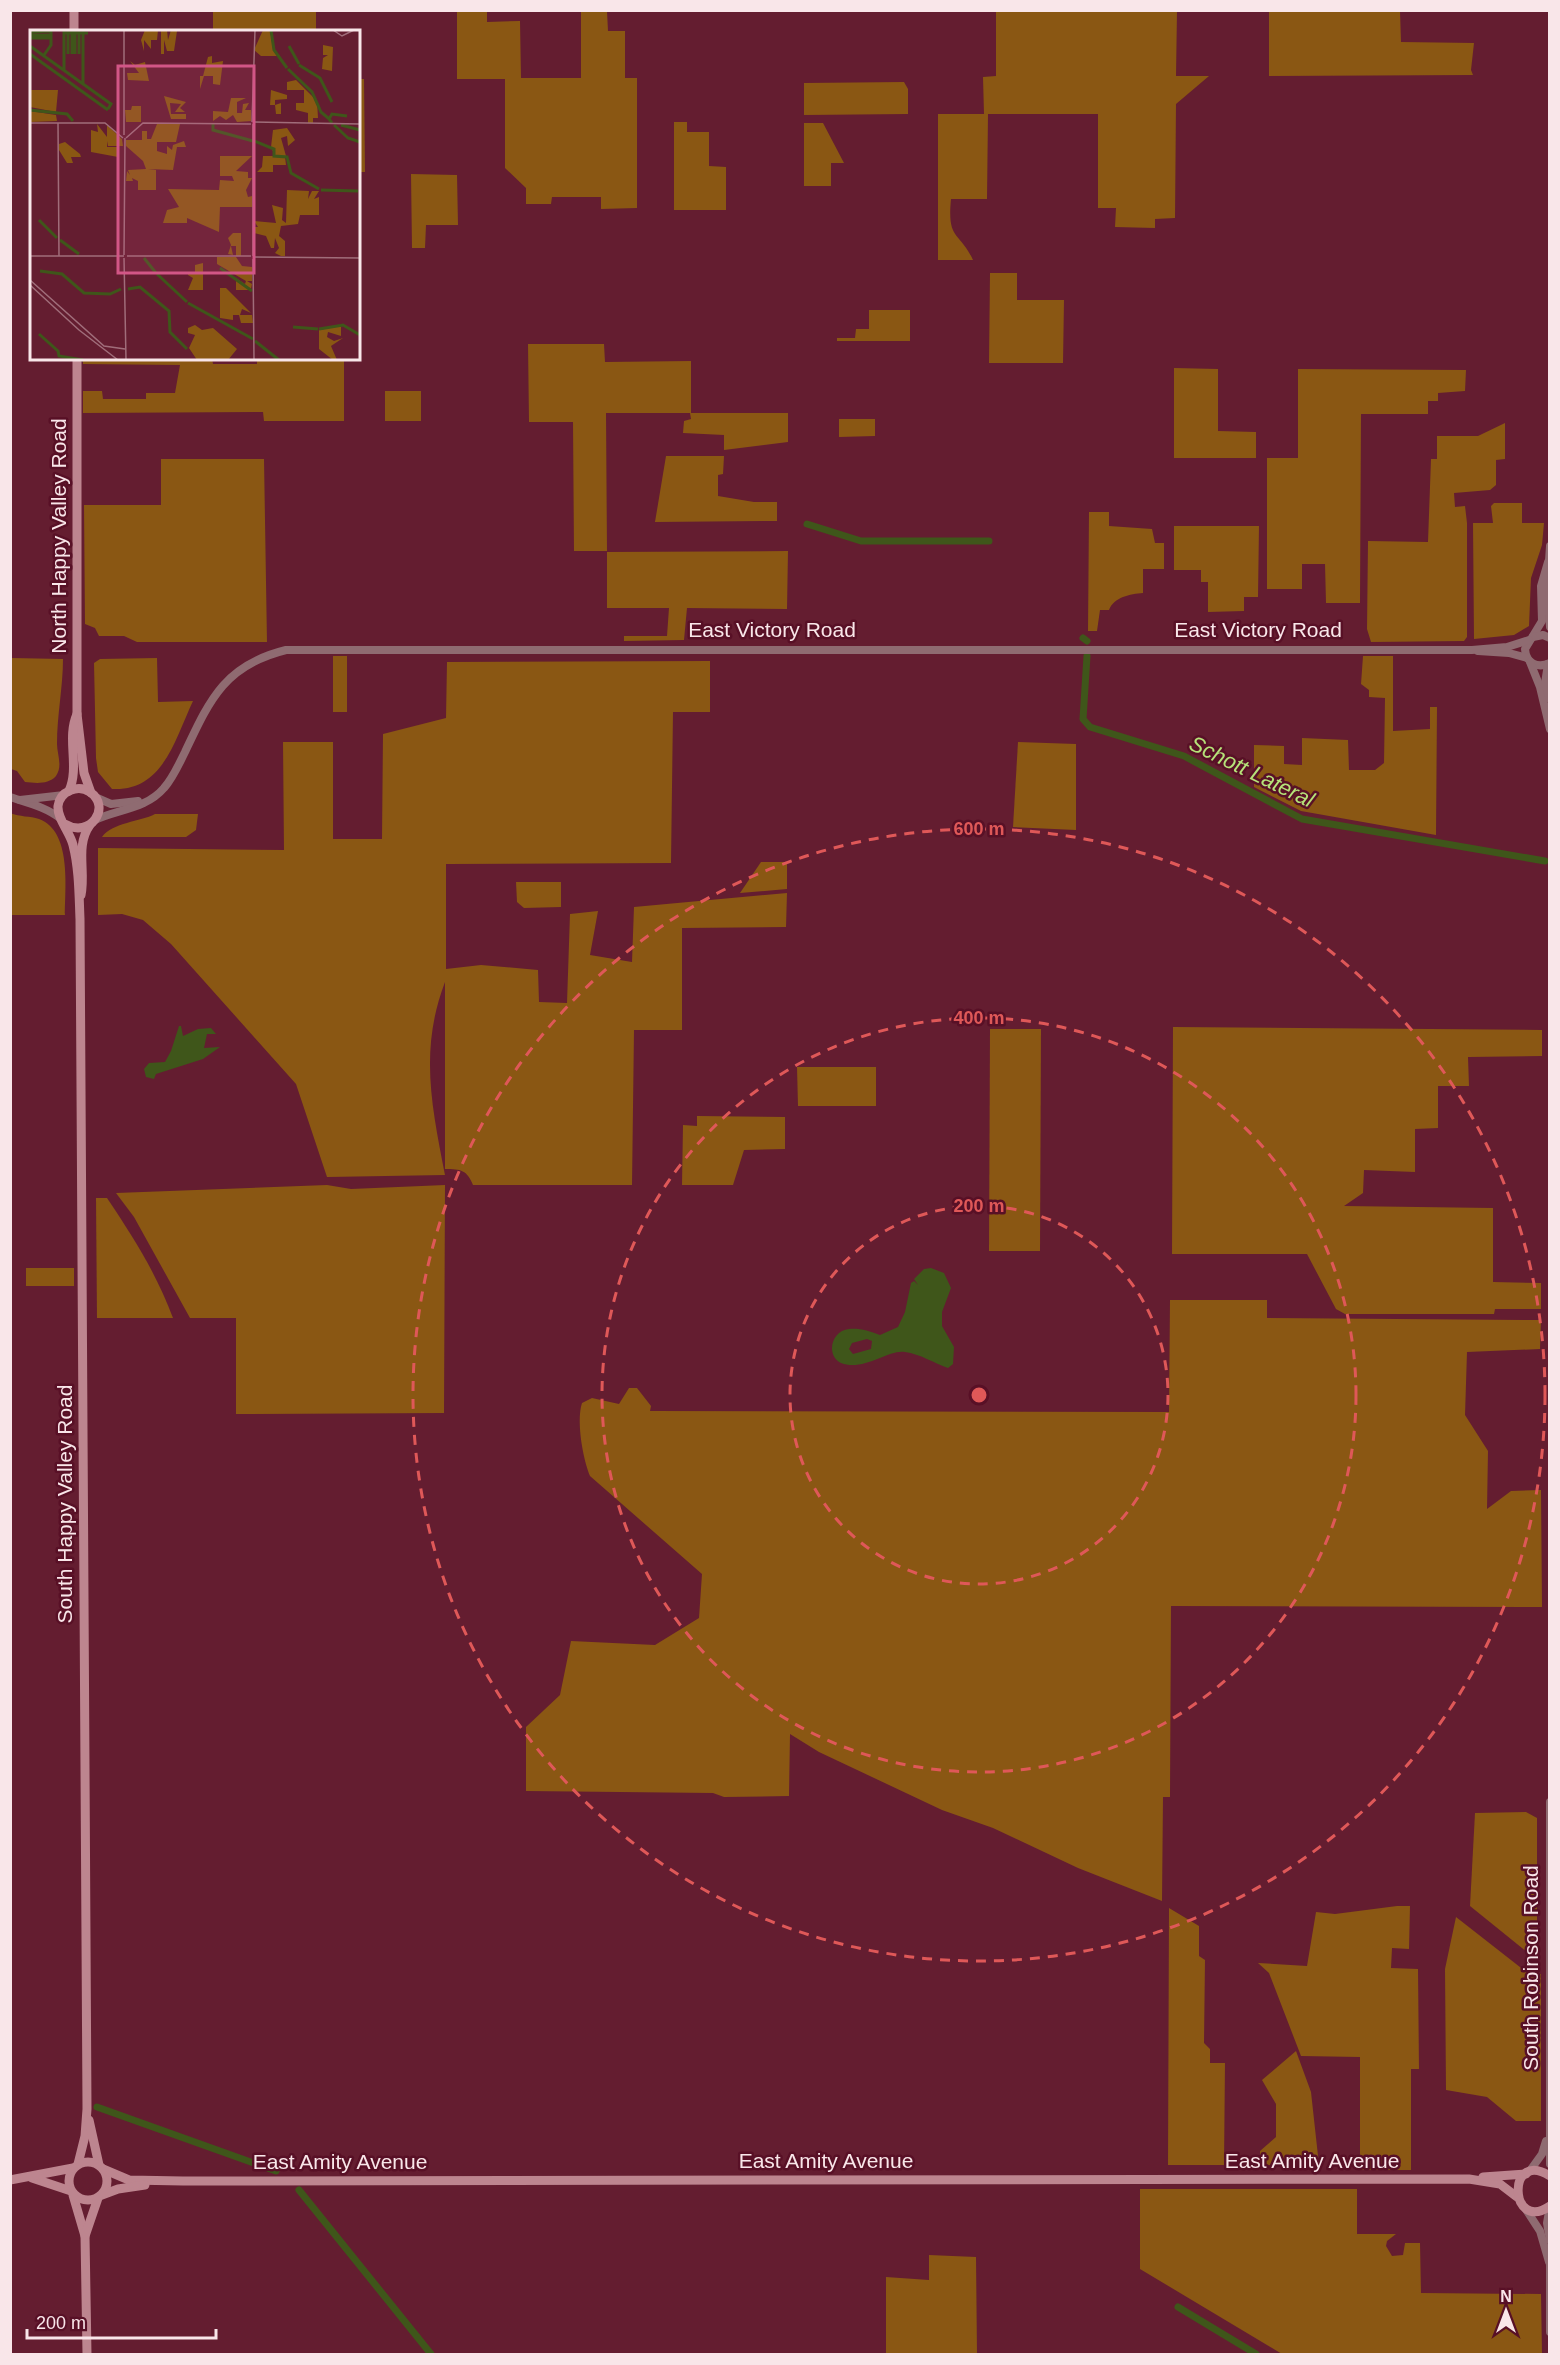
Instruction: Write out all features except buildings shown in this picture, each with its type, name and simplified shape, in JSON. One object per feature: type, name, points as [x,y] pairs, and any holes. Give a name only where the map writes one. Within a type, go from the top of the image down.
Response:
[{"type":"main road","points":[[74,10],[74,30]]},
{"type":"main road","name":"North Happy Valley Road","points":[[77,360],[77,714],[84,773],[93,795]]},
{"type":"main road","name":"North Happy Valley Road","points":[[66,793],[75,771],[73,732],[77,714]]},
{"type":"main road","points":[[81,789],[93,795],[99,807],[81,843],[83,883],[79,900],[73,844],[58,806],[66,793],[81,789]]},
{"type":"main road","points":[[63,821],[77,829],[92,823]]},
{"type":"main road","name":"South Happy Valley Road","points":[[75,2166],[85,2136],[87,2109],[79,900]]},
{"type":"main road","name":"South Happy Valley Road","points":[[87,2109],[101,2167]]},
{"type":"main road","points":[[10,2180],[29,2178],[89,2162],[101,2167],[107,2185],[100,2196],[86,2236]]},
{"type":"main road","points":[[75,2166],[68,2179],[86,2236],[87,2355]]},
{"type":"main road","name":"East Amity Avenue","points":[[101,2167],[129,2180],[183,2181],[1469,2179],[1538,2171],[1550,2176]]},
{"type":"main road","points":[[1528,2173],[1518,2183],[1517,2197],[1525,2208],[1539,2211],[1550,2206]]},
{"type":"main road","points":[[29,2178],[72,2192],[87,2201],[100,2196]]},
{"type":"main road","name":"East Amity Avenue","points":[[1469,2179],[1500,2184],[1517,2197]]},
{"type":"main road","name":"East Amity Avenue","points":[[100,2196],[118,2188],[183,2181]]},
{"type":"street","points":[[1550,546],[1548,562],[1550,627]]},
{"type":"street","points":[[1548,562],[1541,586],[1542,621],[1526,649],[1540,687],[1550,729]]},
{"type":"street","name":"East Victory Road","points":[[92,823],[141,805],[165,788],[210,700],[219,688],[245,665],[286,650],[1472,650],[1506,647],[1543,635],[1550,638]]},
{"type":"street","name":"East Victory Road","points":[[1472,650],[1489,654],[1515,654],[1539,666],[1549,664]]},
{"type":"street","points":[[1549,664],[1545,683],[1550,699]]},
{"type":"street","points":[[20,800],[66,793]]},
{"type":"street","points":[[93,795],[111,804],[147,801]]},
{"type":"street","points":[[10,797],[46,808],[63,821]]},
{"type":"street","name":"South Robinson Road","points":[[1550,1802],[1548,2135],[1550,2164]]},
{"type":"street","name":"South Robinson Road","points":[[1528,2173],[1542,2154],[1548,2135]]},
{"type":"street","points":[[1550,2206],[1546,2223],[1550,2240]]},
{"type":"street","points":[[1525,2208],[1540,2231],[1549,2260],[1550,2332]]},
{"type":"shaded area","points":[[213,11],[316,11],[316,30],[213,30]]},
{"type":"shaded area","points":[[457,11],[487,11],[487,22],[520,21],[521,78],[581,78],[581,11],[607,11],[608,31],[625,31],[625,78],[637,78],[637,208],[601,209],[601,197],[552,197],[551,204],[526,204],[526,188],[505,168],[505,79],[457,79]]},
{"type":"shaded area","points":[[996,11],[1177,11],[1176,76],[1209,76],[1176,104],[1175,218],[1155,219],[1155,228],[1115,227],[1116,208],[1098,208],[1098,114],[988,114],[987,199],[951,199],[950,212],[953,229],[973,260],[938,260],[938,114],[984,114],[983,77],[996,76]]},
{"type":"shaded area","points":[[1269,11],[1400,11],[1401,42],[1474,43],[1471,70],[1473,75],[1269,76]]},
{"type":"shaded area","points":[[360,79],[364,79],[365,172],[360,172]]},
{"type":"shaded area","points":[[904,82],[908,89],[908,114],[804,115],[804,83]]},
{"type":"shaded area","points":[[674,122],[687,122],[687,132],[709,132],[709,166],[726,167],[726,210],[674,210]]},
{"type":"shaded area","points":[[804,123],[823,123],[844,163],[831,163],[831,186],[804,186]]},
{"type":"shaded area","points":[[411,174],[457,175],[458,225],[426,225],[425,248],[412,248]]},
{"type":"shaded area","points":[[990,273],[1017,273],[1017,300],[1064,300],[1063,363],[989,363]]},
{"type":"shaded area","points":[[869,310],[910,310],[910,341],[837,341],[837,338],[855,338],[856,329],[869,329]]},
{"type":"shaded area","points":[[528,344],[604,344],[605,362],[691,361],[691,413],[788,413],[788,442],[724,450],[724,435],[683,433],[684,421],[691,419],[690,413],[606,413],[607,551],[574,551],[573,422],[529,422]]},
{"type":"shaded area","points":[[83,360],[212,360],[213,364],[257,364],[257,360],[344,360],[344,421],[264,421],[263,412],[83,413],[83,391],[102,391],[103,399],[146,399],[146,393],[175,393],[180,365],[83,364]]},
{"type":"shaded area","points":[[1174,368],[1218,369],[1218,431],[1256,432],[1256,458],[1174,458]]},
{"type":"shaded area","points":[[1298,369],[1466,370],[1465,391],[1438,393],[1438,401],[1428,401],[1428,414],[1361,414],[1360,603],[1326,603],[1325,564],[1302,564],[1302,589],[1267,589],[1267,458],[1298,458]]},
{"type":"shaded area","points":[[385,391],[421,391],[421,421],[385,421]]},
{"type":"shaded area","points":[[839,419],[875,419],[875,436],[839,437]]},
{"type":"shaded area","points":[[1505,423],[1505,459],[1496,460],[1496,485],[1490,490],[1454,493],[1455,507],[1465,506],[1467,523],[1467,637],[1464,641],[1371,642],[1367,629],[1368,541],[1428,542],[1431,459],[1437,459],[1437,436],[1478,436]]},
{"type":"shaded area","points":[[666,456],[724,456],[723,474],[718,475],[718,496],[754,502],[777,502],[777,521],[655,522]]},
{"type":"shaded area","points":[[161,459],[264,459],[267,642],[137,642],[124,636],[99,636],[95,628],[85,624],[84,505],[161,505]]},
{"type":"shaded area","points":[[1494,503],[1522,503],[1522,523],[1544,523],[1542,545],[1531,578],[1529,626],[1514,635],[1474,639],[1473,523],[1493,523],[1491,506]]},
{"type":"shaded area","points":[[1089,512],[1109,512],[1109,526],[1152,529],[1155,543],[1164,543],[1164,569],[1143,569],[1143,593],[1123,597],[1109,610],[1100,610],[1097,631],[1088,631]]},
{"type":"shaded area","points":[[1174,526],[1259,526],[1258,597],[1244,597],[1244,611],[1208,612],[1208,582],[1201,582],[1201,570],[1174,570]]},
{"type":"shaded area","points":[[788,551],[787,609],[687,608],[684,640],[624,641],[624,636],[667,636],[669,608],[607,608],[607,552]]},
{"type":"shaded area","points":[[333,656],[347,656],[347,712],[333,712]]},
{"type":"shaded area","points":[[1363,656],[1393,656],[1393,731],[1430,729],[1430,707],[1437,707],[1436,835],[1301,811],[1254,787],[1254,745],[1284,746],[1284,764],[1302,765],[1302,738],[1348,740],[1349,770],[1375,770],[1384,763],[1385,698],[1369,697],[1369,690],[1361,684]]},
{"type":"shaded area","points":[[11,658],[63,659],[57,733],[59,768],[53,779],[45,782],[25,782],[17,771],[11,769]]},
{"type":"shaded area","points":[[157,658],[158,702],[193,701],[173,746],[155,772],[144,782],[129,788],[112,789],[98,772],[96,758],[94,663],[100,659]]},
{"type":"shaded area","points":[[710,661],[710,712],[673,712],[671,863],[446,864],[446,969],[481,965],[538,970],[539,1002],[567,1003],[570,914],[598,911],[590,955],[632,962],[634,907],[787,893],[786,927],[682,928],[682,1030],[634,1030],[632,1185],[473,1185],[463,1171],[445,1169],[445,982],[432,1031],[430,1078],[445,1175],[327,1177],[296,1084],[171,944],[143,920],[122,914],[98,915],[98,848],[284,850],[283,742],[333,742],[333,839],[382,839],[383,734],[446,718],[447,662]]},
{"type":"shaded area","points":[[1018,742],[1076,744],[1076,830],[1013,827]]},
{"type":"shaded area","points":[[10,813],[39,819],[50,825],[57,835],[64,861],[65,915],[11,915]]},
{"type":"shaded area","points":[[155,814],[198,814],[196,830],[186,837],[102,837],[113,828]]},
{"type":"shaded area","points":[[761,862],[787,862],[787,889],[740,893]]},
{"type":"shaded area","points":[[516,882],[561,882],[561,907],[524,908],[517,902]]},
{"type":"shaded area","points":[[179,1026],[181,1026],[183,1036],[198,1029],[211,1028],[216,1034],[207,1034],[204,1048],[220,1047],[203,1059],[156,1074],[154,1079],[146,1077],[144,1069],[149,1063],[165,1062]]},
{"type":"shaded area","points":[[1173,1027],[1542,1030],[1542,1056],[1468,1057],[1469,1086],[1438,1086],[1438,1128],[1415,1129],[1415,1172],[1364,1170],[1363,1193],[1344,1206],[1493,1208],[1493,1282],[1541,1283],[1541,1309],[1495,1309],[1494,1314],[1345,1314],[1336,1309],[1307,1254],[1172,1254]]},
{"type":"shaded area","points":[[990,1029],[1041,1029],[1040,1251],[989,1251]]},
{"type":"shaded area","points":[[797,1067],[876,1067],[876,1106],[798,1106]]},
{"type":"shaded area","points":[[697,1116],[785,1117],[785,1149],[744,1150],[733,1185],[682,1185],[683,1125],[697,1126]]},
{"type":"shaded area","points":[[327,1185],[351,1189],[445,1185],[444,1413],[236,1414],[236,1318],[190,1318],[134,1217],[116,1193]]},
{"type":"shaded area","points":[[96,1198],[107,1198],[127,1228],[152,1270],[173,1318],[97,1318]]},
{"type":"shaded area","points":[[26,1268],[74,1268],[74,1286],[26,1286]]},
{"type":"shaded area","points":[[931,1268],[944,1273],[951,1288],[942,1312],[942,1326],[954,1347],[953,1364],[948,1368],[905,1352],[891,1354],[858,1365],[841,1363],[836,1359],[832,1349],[833,1343],[843,1330],[861,1329],[880,1335],[898,1327],[905,1312],[911,1283],[914,1281],[918,1285],[914,1279],[924,1269]],"holes":[[[867,1339],[872,1341],[871,1349],[853,1354],[849,1349],[852,1343]]]},
{"type":"shaded area","points":[[1170,1300],[1267,1300],[1267,1318],[1541,1320],[1540,1349],[1467,1352],[1465,1415],[1488,1451],[1487,1509],[1511,1491],[1541,1490],[1542,1607],[1171,1606],[1170,1797],[1163,1797],[1162,1901],[1078,1868],[993,1828],[942,1810],[819,1752],[790,1734],[789,1796],[724,1797],[713,1793],[526,1791],[526,1727],[560,1695],[571,1641],[655,1645],[699,1618],[702,1574],[590,1476],[581,1440],[582,1403],[592,1398],[619,1404],[629,1388],[637,1388],[651,1406],[650,1411],[1169,1412]]},
{"type":"shaded area","points":[[1526,1812],[1537,1818],[1537,1957],[1533,1957],[1470,1906],[1475,1813]]},
{"type":"shaded area","points":[[1410,1906],[1409,1949],[1392,1948],[1391,1968],[1418,1969],[1419,2069],[1411,2069],[1411,2170],[1360,2170],[1360,2057],[1301,2056],[1269,1973],[1258,1963],[1307,1966],[1316,1912],[1335,1914]]},
{"type":"shaded area","points":[[1169,1908],[1199,1926],[1199,1956],[1205,1960],[1204,2043],[1210,2049],[1210,2063],[1225,2063],[1224,2165],[1168,2165]]},
{"type":"shaded area","points":[[1456,1917],[1529,1974],[1541,1974],[1541,2121],[1516,2121],[1487,2097],[1446,2090],[1445,1969]]},
{"type":"shaded area","points":[[1296,2051],[1311,2092],[1319,2165],[1260,2165],[1260,2151],[1276,2137],[1276,2104],[1262,2080]]},
{"type":"shaded area","points":[[1140,2189],[1357,2189],[1357,2234],[1396,2234],[1387,2241],[1386,2246],[1392,2256],[1403,2255],[1405,2243],[1420,2243],[1421,2293],[1541,2294],[1542,2354],[1282,2354],[1140,2269]]},
{"type":"shaded area","points":[[929,2255],[976,2257],[977,2354],[886,2354],[886,2277],[929,2280]]},
{"type":"waterway","name":"Schott Lateral","points":[[807,524],[861,541],[989,541]]},
{"type":"waterway","name":"Schott Lateral","points":[[1083,638],[1087,641]]},
{"type":"waterway","name":"Schott Lateral","points":[[1087,656],[1083,719],[1090,727],[1184,756],[1302,819],[1545,861]]},
{"type":"waterway","points":[[97,2107],[276,2171]]},
{"type":"waterway","points":[[299,2190],[431,2354]]},
{"type":"waterway","points":[[1178,2307],[1256,2354]]}]
